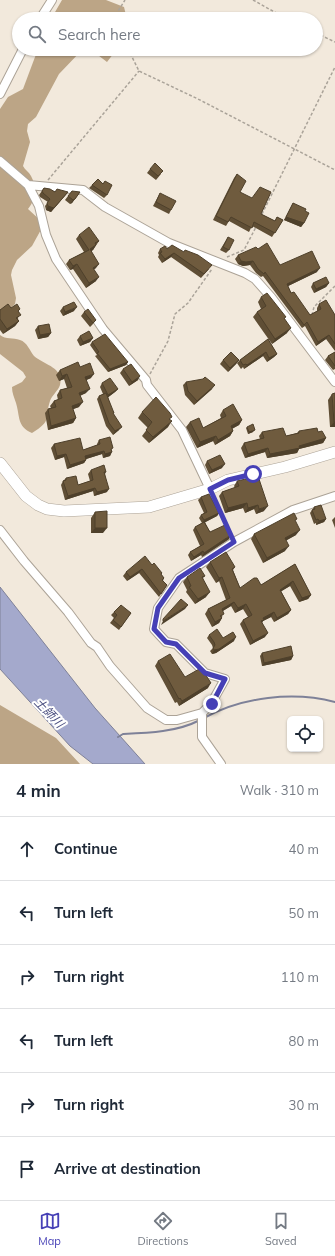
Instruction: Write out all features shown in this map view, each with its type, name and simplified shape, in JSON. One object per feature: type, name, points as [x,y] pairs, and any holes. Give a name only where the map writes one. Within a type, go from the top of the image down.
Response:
[{"type":"street","points":[[44,12],[52,0]]},
{"type":"street","points":[[0,94],[19,56]]},
{"type":"street","points":[[0,161],[28,185],[39,206],[46,235],[56,259],[103,329],[146,380],[147,385],[182,430],[210,489]]},
{"type":"street","points":[[28,185],[83,190],[105,207],[169,243],[245,273],[255,279],[271,297],[335,382]]},
{"type":"street","points":[[0,463],[26,496],[38,505],[47,509],[64,511],[149,506],[210,489],[228,480],[285,467],[335,452]]},
{"type":"street","points":[[0,530],[24,561],[68,612],[91,643],[97,647],[110,666],[147,708],[166,720],[176,720],[202,713],[212,704],[225,679],[205,673],[176,644],[166,642],[154,629],[158,608],[179,578],[234,542],[293,510],[335,496]]},
{"type":"street","points":[[202,713],[202,737],[221,764]]},
{"type":"path","points":[[117,12],[125,0]]},
{"type":"path","points":[[253,0],[274,12]]},
{"type":"path","points":[[323,36],[335,42]]},
{"type":"path","points":[[132,56],[139,71],[198,99],[335,170]]},
{"type":"path","points":[[261,217],[335,68]]},
{"type":"path","points":[[42,187],[139,71]]},
{"type":"path","points":[[146,380],[168,341],[175,314],[188,303],[216,262],[244,250],[257,223]]},
{"type":"path","points":[[310,320],[314,307],[335,286]]},
{"type":"path","points":[[210,489],[234,542]]},
{"type":"shaded area","points":[[62,0],[106,0],[124,7],[125,12],[55,12]]},
{"type":"shaded area","points":[[35,56],[76,56],[59,74],[36,117],[28,124],[27,131],[30,142],[23,166],[31,176],[35,185],[35,193],[33,201],[28,209],[41,221],[43,226],[32,246],[17,260],[12,270],[11,275],[16,298],[15,304],[0,319],[0,109],[8,97],[23,89]]},
{"type":"shaded area","points":[[99,56],[112,56],[107,62]]},
{"type":"shaded area","points":[[0,335],[22,341],[34,356],[52,367],[59,374],[60,385],[50,401],[47,419],[39,429],[32,433],[27,431],[21,424],[12,389],[12,387],[22,382],[26,377],[23,372],[0,354]]},
{"type":"shaded area","points":[[0,705],[56,738],[80,764],[0,764]]},
{"type":"water","name":"土師川","points":[[0,587],[95,708],[145,764],[93,764],[70,746],[0,669]]},
{"type":"building","points":[[155,163],[163,171],[158,176],[150,169]]},
{"type":"building","points":[[237,174],[246,181],[240,192],[252,198],[260,187],[271,192],[261,214],[275,221],[277,217],[283,220],[275,233],[254,222],[252,228],[231,217],[228,222],[216,216]]},
{"type":"building","points":[[98,179],[103,184],[105,181],[112,185],[107,195],[92,185]]},
{"type":"building","points":[[44,188],[55,192],[57,189],[68,192],[54,208],[48,206],[47,203],[50,199],[43,193],[42,191]]},
{"type":"building","points":[[72,191],[80,192],[73,200],[68,196]]},
{"type":"building","points":[[160,193],[176,201],[171,210],[156,202]]},
{"type":"building","points":[[293,203],[306,209],[305,211],[309,213],[304,223],[286,217]]},
{"type":"building","points":[[89,227],[99,241],[90,249],[99,264],[93,268],[99,277],[89,283],[77,264],[73,266],[69,260],[89,250],[79,235]]},
{"type":"building","points":[[228,237],[234,240],[229,250],[223,247]]},
{"type":"building","points":[[267,243],[280,265],[312,251],[320,268],[287,284],[291,293],[294,292],[310,315],[321,309],[319,304],[326,300],[335,315],[335,344],[329,335],[318,342],[307,322],[304,325],[265,272],[264,274],[258,269],[253,261],[241,261],[238,255],[256,247],[258,249]]},
{"type":"building","points":[[172,245],[184,252],[185,250],[198,255],[212,265],[204,274],[174,253],[165,259],[160,253],[162,252],[160,249],[165,246],[167,249]]},
{"type":"building","points":[[326,277],[329,283],[316,289],[313,283]]},
{"type":"building","points":[[267,293],[286,317],[284,318],[291,328],[275,339],[257,312],[266,306],[261,297]]},
{"type":"building","points":[[74,302],[77,307],[65,312],[63,307]]},
{"type":"building","points":[[8,304],[11,308],[17,304],[20,309],[18,311],[21,315],[16,318],[19,321],[7,329],[0,319],[0,310]]},
{"type":"building","points":[[88,309],[96,320],[93,323],[84,312]]},
{"type":"building","points":[[49,324],[51,333],[40,335],[38,326]]},
{"type":"building","points":[[89,331],[93,338],[83,342],[80,336]]},
{"type":"building","points":[[105,334],[128,362],[110,369],[97,353],[99,352],[92,342]]},
{"type":"building","points":[[268,339],[277,354],[269,358],[266,352],[247,365],[243,365],[240,360]]},
{"type":"building","points":[[231,352],[239,360],[230,368],[223,360]]},
{"type":"building","points":[[335,352],[335,366],[328,356]]},
{"type":"building","points":[[78,362],[80,367],[90,363],[94,374],[85,377],[90,389],[79,393],[83,402],[72,406],[76,418],[51,426],[48,409],[56,407],[54,401],[62,398],[60,390],[72,387],[67,374],[62,376],[60,370]]},
{"type":"building","points":[[131,364],[140,376],[132,382],[123,369]]},
{"type":"building","points":[[205,377],[215,385],[197,401],[188,391],[186,382],[203,379]]},
{"type":"building","points":[[110,378],[118,389],[108,395],[102,383]]},
{"type":"building","points":[[106,393],[113,413],[122,427],[115,431],[109,423],[99,396]]},
{"type":"building","points":[[335,393],[335,422],[334,422],[332,394]]},
{"type":"building","points":[[156,397],[170,413],[172,417],[169,419],[172,421],[153,437],[146,430],[152,422],[142,412]]},
{"type":"building","points":[[233,404],[242,420],[231,426],[233,431],[218,440],[216,436],[200,442],[190,422],[199,418],[203,428],[226,416],[223,410]]},
{"type":"building","points":[[253,424],[255,430],[249,432],[247,427]]},
{"type":"building","points":[[283,428],[286,436],[299,433],[299,431],[317,428],[318,432],[322,431],[326,438],[299,446],[300,448],[270,454],[268,448],[248,454],[244,443],[264,438],[262,432]]},
{"type":"building","points":[[110,437],[113,448],[111,449],[112,452],[105,454],[104,451],[85,456],[86,460],[70,465],[66,454],[57,456],[54,444],[80,438],[83,450],[100,444],[99,440]]},
{"type":"building","points":[[220,455],[225,464],[212,470],[207,461]]},
{"type":"building","points":[[104,465],[106,472],[104,472],[109,489],[97,492],[95,488],[68,496],[63,481],[66,480],[66,478],[76,476],[78,485],[93,480],[91,470]]},
{"type":"building","points":[[258,476],[268,506],[259,509],[258,505],[248,508],[247,503],[228,508],[222,492],[239,486],[237,481]]},
{"type":"building","points":[[209,494],[219,513],[204,520],[201,515],[207,512],[201,497]]},
{"type":"building","points":[[321,505],[326,519],[319,521],[318,519],[316,520],[312,510],[315,509],[314,507]]},
{"type":"building","points":[[107,511],[107,528],[95,528],[95,512]]},
{"type":"building","points":[[294,513],[297,519],[295,520],[300,530],[285,538],[289,546],[267,558],[254,534]]},
{"type":"building","points":[[204,522],[210,532],[225,525],[231,535],[204,553],[203,551],[194,557],[190,552],[204,544],[195,527]]},
{"type":"building","points":[[226,552],[235,567],[232,569],[240,588],[254,578],[257,578],[261,585],[295,564],[311,595],[302,598],[293,581],[280,590],[291,610],[277,618],[274,612],[263,618],[264,620],[261,621],[268,633],[253,641],[243,620],[252,615],[246,604],[238,608],[234,602],[222,609],[224,614],[220,616],[222,618],[215,622],[208,609],[230,598],[222,577],[219,578],[210,562]]},
{"type":"building","points":[[145,556],[152,565],[154,563],[162,573],[161,574],[164,578],[162,580],[167,585],[161,594],[142,569],[130,577],[126,572]]},
{"type":"building","points":[[200,568],[205,576],[202,577],[210,592],[198,599],[189,587],[191,586],[187,577]]},
{"type":"building","points":[[181,599],[188,605],[163,621],[163,619]]},
{"type":"building","points":[[121,605],[131,613],[121,627],[113,620],[117,615],[114,612]]},
{"type":"building","points":[[217,629],[223,638],[233,632],[236,637],[219,649],[214,650],[214,642],[209,635]]},
{"type":"building","points":[[291,646],[293,656],[264,663],[262,653]]},
{"type":"building","points":[[170,654],[185,677],[201,668],[211,683],[182,701],[180,698],[179,699],[158,661]]},
{"type":"waterway","points":[[204,718],[235,705],[268,698],[302,697],[335,702]]},
{"type":"waterway","points":[[118,737],[123,734],[153,732],[182,727],[200,720]]},
{"type":"route","points":[[212,704],[225,679],[205,673],[176,644],[166,642],[154,629],[158,608],[166,599],[179,578],[234,542],[210,489],[228,480],[253,474]]}]
